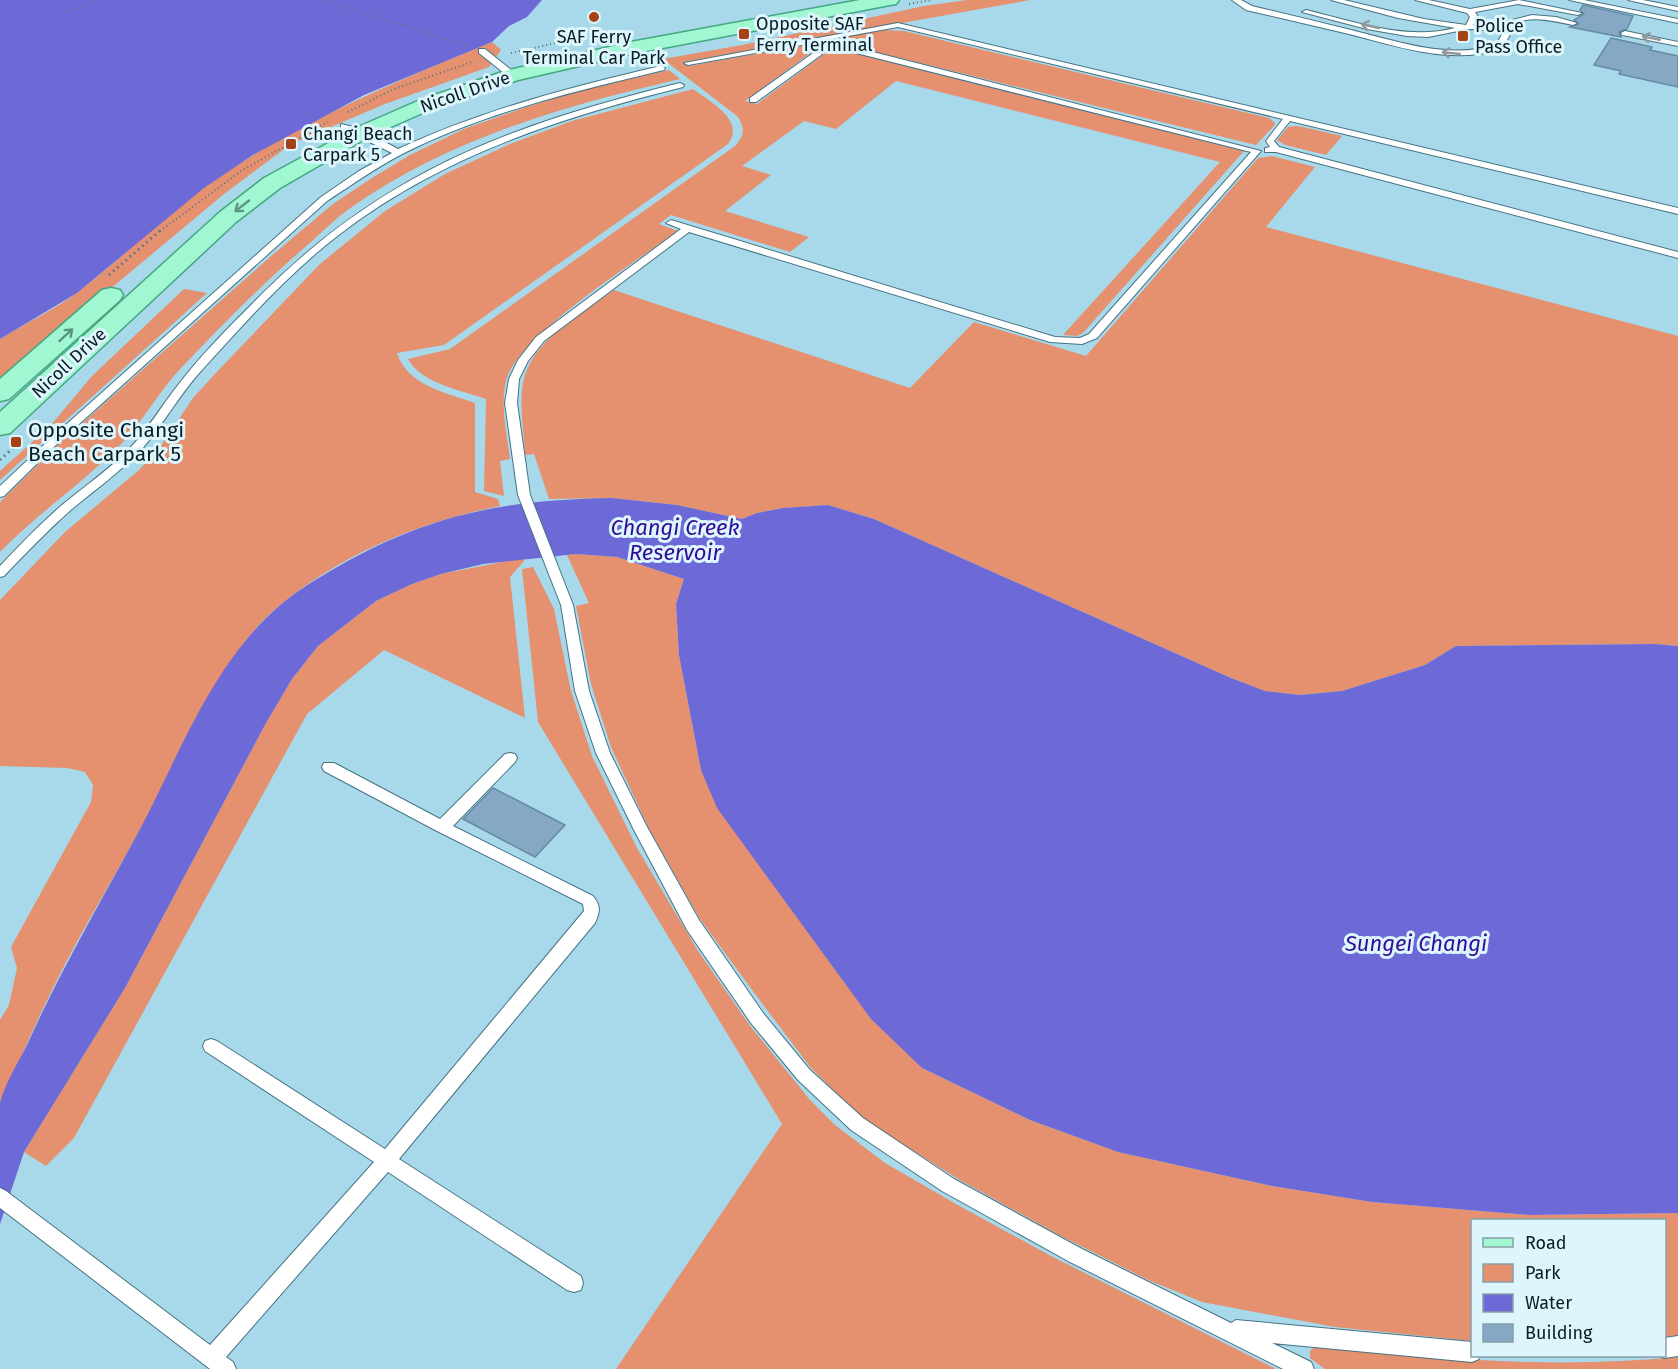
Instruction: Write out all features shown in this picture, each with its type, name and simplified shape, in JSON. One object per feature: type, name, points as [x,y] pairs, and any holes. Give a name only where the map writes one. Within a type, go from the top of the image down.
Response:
[{"type":"main road","name":"Nicoll Drive","points":[[0,393],[39,375],[228,216],[272,183],[354,129],[406,99],[642,33],[831,0]]},
{"type":"main road","name":"Nicoll Drive","points":[[506,71],[890,0]]},
{"type":"main road","name":"Nicoll Drive","points":[[0,427],[39,375],[219,201],[303,146],[354,129]]},
{"type":"lane","points":[[1236,0],[1249,8],[1268,13],[1427,49],[1463,54],[1479,54],[1499,47],[1509,31],[1508,23]]},
{"type":"lane","points":[[1335,0],[1468,27],[1494,28],[1521,18],[1532,17],[1572,23]]},
{"type":"lane","points":[[1419,0],[1470,11],[1518,2]]},
{"type":"lane","points":[[1509,0],[1578,13]]},
{"type":"lane","points":[[1573,0],[1678,21]]},
{"type":"lane","points":[[1632,0],[1678,9]]},
{"type":"lane","points":[[1268,13],[1295,14],[1309,9],[1417,35],[1453,32],[1468,27],[1474,17],[1470,11]]},
{"type":"lane","points":[[1632,18],[1655,16]]},
{"type":"lane","points":[[688,63],[828,41],[898,25],[1678,211]]},
{"type":"lane","points":[[1625,33],[1678,44]]},
{"type":"lane","points":[[753,100],[828,41]]},
{"type":"lane","points":[[828,41],[1257,151],[1276,149],[1678,255]]},
{"type":"lane","points":[[482,51],[506,71]]},
{"type":"lane","points":[[0,493],[63,433],[324,199],[369,168],[397,152],[475,119],[532,100],[661,68]]},
{"type":"lane","points":[[0,573],[66,507],[95,486],[138,446],[196,370],[296,268],[321,244],[372,205],[452,158],[519,130],[580,110],[680,85]]},
{"type":"lane","points":[[1276,149],[1270,141],[1288,118]]},
{"type":"lane","points":[[354,129],[397,152]]},
{"type":"lane","points":[[671,223],[1054,340],[1082,341],[1093,336],[1257,151]]},
{"type":"lane","points":[[688,228],[540,339],[523,360],[514,379],[511,403],[524,495],[552,561],[567,605],[582,691],[603,753],[635,818],[693,925],[757,1018],[804,1075],[856,1124],[948,1185],[1075,1255],[1226,1328],[1304,1369]]},
{"type":"lane","points":[[442,827],[510,758]]},
{"type":"lane","points":[[0,1197],[219,1364],[589,920],[593,912],[593,905],[588,900],[329,767]]},
{"type":"lane","points":[[211,1046],[574,1283]]},
{"type":"lane","points":[[1226,1328],[1471,1352]]},
{"type":"path","points":[[61,14],[101,0]]},
{"type":"path","points":[[324,0],[482,51]]},
{"type":"green space","points":[[967,0],[1030,0],[684,62],[689,66],[806,45],[816,49],[745,101],[757,104],[827,52],[845,51],[1244,151],[1083,333],[1077,336],[1063,335],[1220,162],[896,81],[836,129],[804,121],[742,166],[771,175],[725,211],[809,237],[790,252],[671,215],[659,224],[678,231],[581,300],[532,343],[515,363],[504,390],[510,459],[500,461],[504,496],[484,491],[486,399],[432,380],[414,368],[408,359],[450,349],[735,146],[743,132],[742,124],[737,116],[663,59],[742,45],[924,6]]},
{"type":"green space","points":[[884,30],[904,31],[1269,118],[1275,123],[1256,145],[846,45],[842,41],[848,36]]},
{"type":"green space","points":[[492,42],[501,50],[489,67],[385,104],[291,144],[224,194],[0,381],[0,339],[50,311],[78,292],[170,215],[227,172],[258,152],[323,117],[390,85]]},
{"type":"green space","points":[[669,70],[680,79],[550,114],[466,144],[387,184],[349,209],[277,272],[212,336],[173,377],[125,440],[110,455],[0,552],[0,502],[62,441],[333,204],[410,155],[464,129],[526,107],[588,89]]},
{"type":"green space","points":[[693,89],[724,112],[729,119],[733,127],[728,144],[444,345],[397,353],[402,364],[419,380],[440,391],[475,403],[475,492],[498,499],[500,506],[441,521],[356,555],[303,587],[270,614],[254,631],[225,669],[199,714],[145,821],[64,967],[0,1103],[0,1020],[9,1005],[17,968],[11,947],[91,802],[93,785],[85,772],[67,768],[0,766],[0,600],[65,532],[139,470],[162,444],[193,398],[320,264],[385,211],[445,174],[510,144],[572,121]]},
{"type":"green space","points":[[1296,126],[1342,136],[1326,155],[1285,145],[1277,140],[1288,127]]},
{"type":"green space","points":[[1272,156],[1315,167],[1266,227],[1678,336],[1678,646],[1655,644],[1456,646],[1425,665],[1342,691],[1300,695],[1265,691],[874,519],[828,505],[783,508],[757,513],[742,519],[677,505],[612,498],[549,499],[534,454],[525,455],[522,392],[526,372],[533,359],[552,335],[614,290],[910,388],[974,322],[1086,356],[1258,158]]},
{"type":"green space","points":[[184,289],[207,293],[0,480],[0,471],[51,425],[92,376]]},
{"type":"green space","points":[[567,555],[617,557],[684,579],[676,604],[679,655],[701,770],[922,1068],[1030,1120],[1118,1152],[1272,1186],[1372,1202],[1530,1215],[1678,1213],[1678,1338],[1666,1339],[1666,1219],[1471,1219],[1471,1341],[1335,1327],[1202,1302],[1148,1280],[1059,1235],[960,1180],[865,1121],[811,1068],[767,1010],[700,919],[649,829],[611,747],[591,684],[576,606],[589,603]]},
{"type":"green space","points":[[523,558],[524,561],[510,577],[525,718],[384,650],[307,714],[74,1138],[46,1166],[24,1152],[125,988],[266,723],[292,679],[318,646],[376,601],[412,584],[441,574]]},
{"type":"green space","points":[[533,567],[554,609],[571,691],[592,756],[637,848],[698,951],[751,1027],[810,1100],[835,1125],[885,1163],[956,1204],[1051,1256],[1276,1369],[616,1369],[782,1124],[538,722],[522,569]]},
{"type":"green space","points":[[1316,1346],[1497,1361],[1632,1361],[1678,1357],[1678,1369],[1325,1369],[1310,1358],[1310,1351]]},
{"type":"water","points":[[0,0],[542,0],[527,17],[509,26],[492,42],[364,95],[253,155],[204,188],[77,293],[0,339]]},
{"type":"water","name":"Sungei Changi","points":[[612,498],[677,505],[742,519],[757,513],[783,508],[828,505],[874,519],[1265,691],[1300,695],[1342,691],[1425,665],[1456,646],[1655,644],[1678,646],[1678,1213],[1530,1215],[1372,1202],[1272,1186],[1118,1152],[1030,1120],[922,1068],[871,1019],[717,808],[701,770],[679,655],[676,604],[684,579],[617,557],[576,554],[483,564],[412,584],[376,601],[318,646],[292,679],[266,723],[125,988],[24,1152],[0,1224],[0,1103],[5,1088],[64,968],[148,814],[195,719],[232,659],[253,631],[278,607],[307,585],[373,548],[406,533],[471,513],[504,506],[574,499]]},
{"type":"building","points":[[1583,5],[1633,16],[1627,29],[1619,32],[1621,37],[1570,27],[1579,24],[1574,20],[1584,14],[1580,10]]},
{"type":"building","points":[[1611,38],[1652,47],[1650,50],[1678,56],[1678,87],[1619,74],[1621,71],[1594,65]]},
{"type":"building","points":[[493,788],[565,825],[535,857],[463,819]]},
{"type":"place","name":"SAF Ferry Terminal Car Park","points":[[594,17]]},
{"type":"place","name":"Opposite SAF Ferry Terminal","points":[[744,34]]},
{"type":"place","name":"Police Pass Office","points":[[1463,36]]},
{"type":"place","name":"Changi Beach Carpark 5","points":[[291,144]]},
{"type":"place","name":"Opposite Changi Beach Carpark 5","points":[[16,442]]},
{"type":"water label","name":"Changi Creek Reservoir","points":[[675,540]]}]
